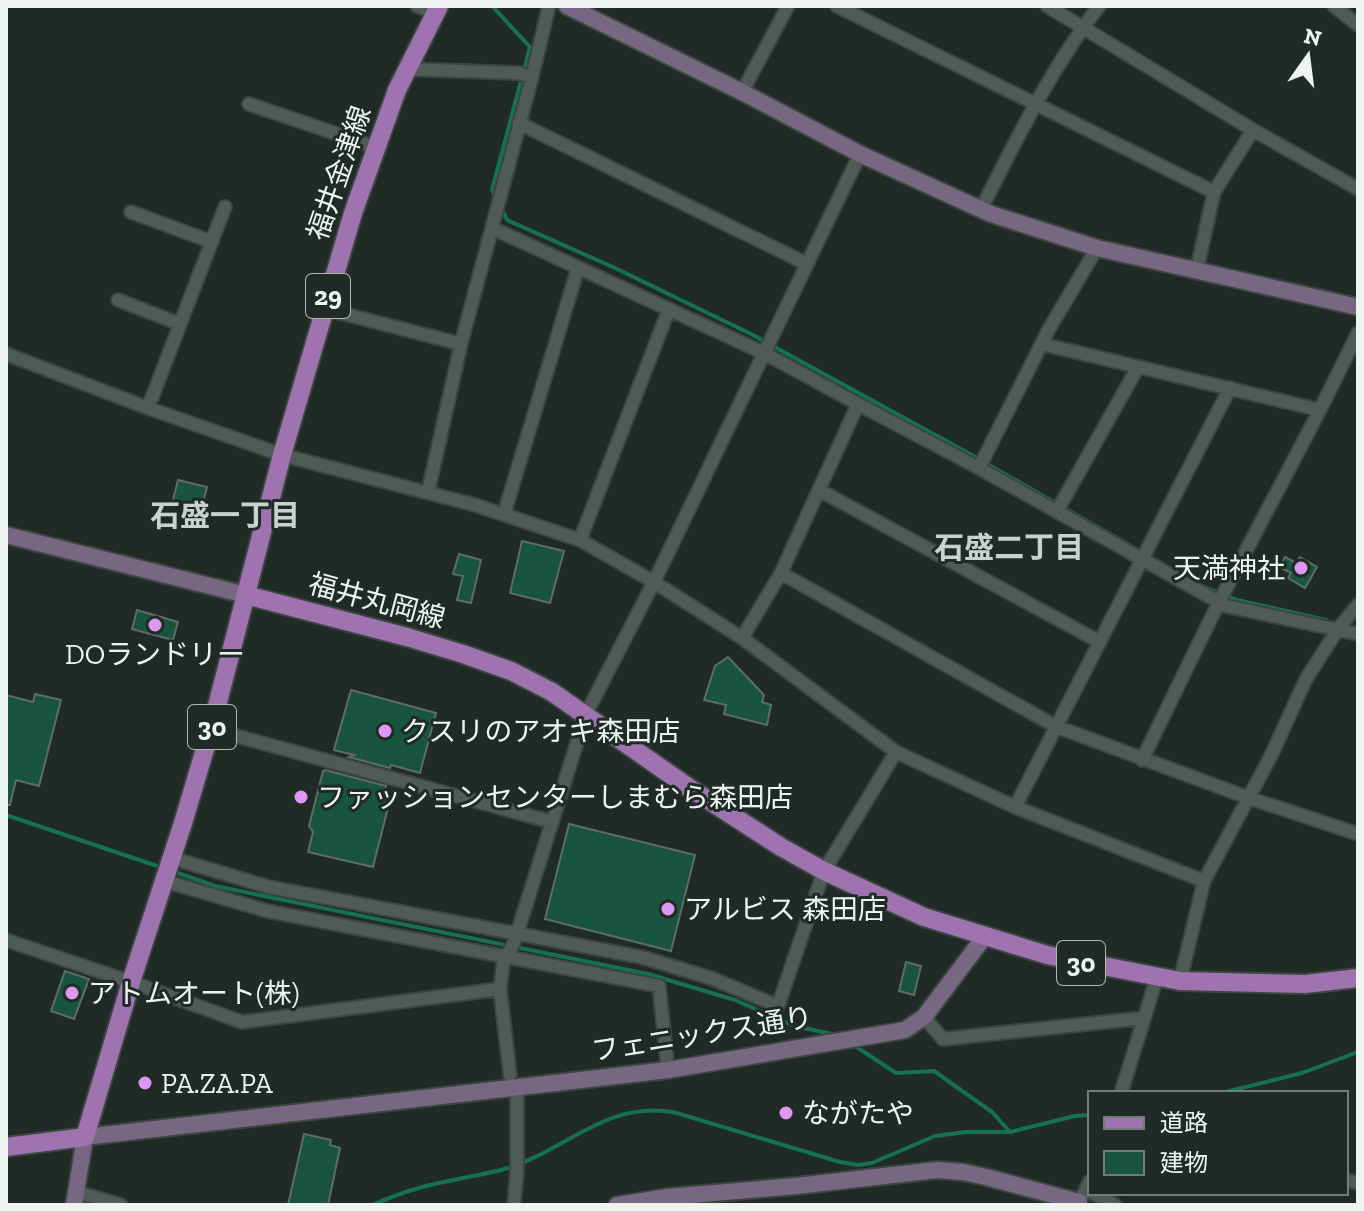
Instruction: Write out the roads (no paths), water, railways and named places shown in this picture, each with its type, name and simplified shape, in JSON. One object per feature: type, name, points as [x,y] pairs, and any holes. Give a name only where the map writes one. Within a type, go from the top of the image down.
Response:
[{"type":"main road","name":"福井金津線","points":[[246,595],[282,455],[353,213],[375,147],[407,69],[437,9]]},
{"type":"main road","name":"福井丸岡線","points":[[246,595],[407,637],[511,671],[586,714],[688,787],[781,847],[824,871],[924,917],[985,936]]},
{"type":"main road","name":"30","points":[[85,1137],[211,729],[246,595]]},
{"type":"main road","name":"30","points":[[985,936],[1047,955],[1180,981],[1305,984],[1358,978]]},
{"type":"main road","name":"フェニックス通り","points":[[6,1147],[85,1137]]},
{"type":"street","points":[[417,6],[437,9]]},
{"type":"street","points":[[428,492],[461,344],[549,6]]},
{"type":"street","points":[[567,6],[860,154],[981,209],[1097,248],[1358,307]]},
{"type":"street","points":[[742,92],[788,6]]},
{"type":"street","points":[[837,6],[1214,192]]},
{"type":"street","points":[[1047,6],[1358,189]]},
{"type":"street","points":[[981,209],[1047,83],[1099,6]]},
{"type":"street","points":[[1334,6],[1358,25]]},
{"type":"street","points":[[407,69],[518,73],[532,77]]},
{"type":"street","points":[[249,104],[375,147]]},
{"type":"street","points":[[519,123],[807,264]]},
{"type":"street","points":[[1197,269],[1214,192],[1253,130]]},
{"type":"street","points":[[514,1205],[517,1171],[513,1082],[500,989],[506,954],[516,937],[586,714],[654,582],[860,154]]},
{"type":"street","points":[[148,408],[225,207]]},
{"type":"street","points":[[131,212],[212,242]]},
{"type":"street","points":[[492,228],[764,353],[979,468],[1226,606],[1358,634]]},
{"type":"street","points":[[979,468],[1042,344],[1097,248]]},
{"type":"street","points":[[504,514],[578,268]]},
{"type":"street","points":[[118,300],[180,324]]},
{"type":"street","points":[[325,309],[461,344]]},
{"type":"street","points":[[580,540],[669,309]]},
{"type":"street","points":[[1142,760],[1219,602],[1358,333]]},
{"type":"street","points":[[1042,344],[1320,410]]},
{"type":"street","points":[[6,354],[282,455],[475,505],[580,540],[742,638],[896,752],[1015,807],[1204,881]]},
{"type":"street","points":[[1057,511],[1138,367]]},
{"type":"street","points":[[1015,807],[1230,388]]},
{"type":"street","points":[[742,638],[781,573],[858,404]]},
{"type":"street","points":[[819,490],[1100,642]]},
{"type":"street","points":[[6,535],[246,595]]},
{"type":"street","points":[[781,573],[1055,726],[1142,760],[1358,834]]},
{"type":"street","points":[[1180,981],[1204,881],[1271,756],[1306,679],[1338,629],[1358,605]]},
{"type":"street","points":[[211,729],[552,822]]},
{"type":"street","points":[[172,858],[269,887],[516,937],[641,957],[711,978],[778,1006],[824,871],[896,752]]},
{"type":"street","points":[[165,881],[267,911],[506,954],[659,986],[668,1070]]},
{"type":"street","name":"フェニックス通り","points":[[85,1137],[513,1082],[668,1070],[905,1030],[924,1017],[985,936]]},
{"type":"street","points":[[6,940],[242,1022],[500,989]]},
{"type":"street","points":[[1122,1091],[1157,977]]},
{"type":"street","points":[[924,1017],[943,1039],[1144,1018]]},
{"type":"street","points":[[85,1137],[75,1198],[121,1205]]},
{"type":"street","points":[[617,1205],[667,1197],[746,1198],[937,1170],[1086,1193]]},
{"type":"street","points":[[1091,1195],[1115,1205]]},
{"type":"waterway","points":[[492,6],[530,47],[492,190],[497,199]]},
{"type":"waterway","points":[[501,207],[507,220],[751,334],[1138,550]]},
{"type":"waterway","points":[[1202,586],[1237,600],[1326,620]]},
{"type":"waterway","points":[[6,815],[163,868]]},
{"type":"waterway","points":[[172,871],[215,886],[648,974],[735,1000],[794,1026],[837,1035]]},
{"type":"waterway","points":[[852,1044],[896,1073],[934,1071],[992,1112],[1010,1132]]},
{"type":"waterway","points":[[1230,1091],[1302,1073],[1358,1052]]},
{"type":"waterway","points":[[372,1205],[424,1187],[508,1168],[607,1120],[649,1110],[673,1112],[858,1165],[872,1163],[935,1136],[1010,1132],[1088,1115]]},
{"type":"place","name":"天満神社","points":[[1301,568]]},
{"type":"place","name":"DOランドリー","points":[[155,625]]},
{"type":"place","name":"クスリのアオキ森田店","points":[[385,731]]},
{"type":"place","name":"ファッションセンターしまむら森田店","points":[[301,797]]},
{"type":"place","name":"アルビス 森田店","points":[[668,909]]},
{"type":"place","name":"アトムオート(株)","points":[[72,993]]},
{"type":"place","name":"PA.ZA.PA","points":[[145,1083]]},
{"type":"place","name":"ながたや","points":[[786,1113]]},
{"type":"district","name":"石盛一丁目","points":[[225,516]]},
{"type":"district","name":"石盛二丁目","points":[[1009,548]]}]
